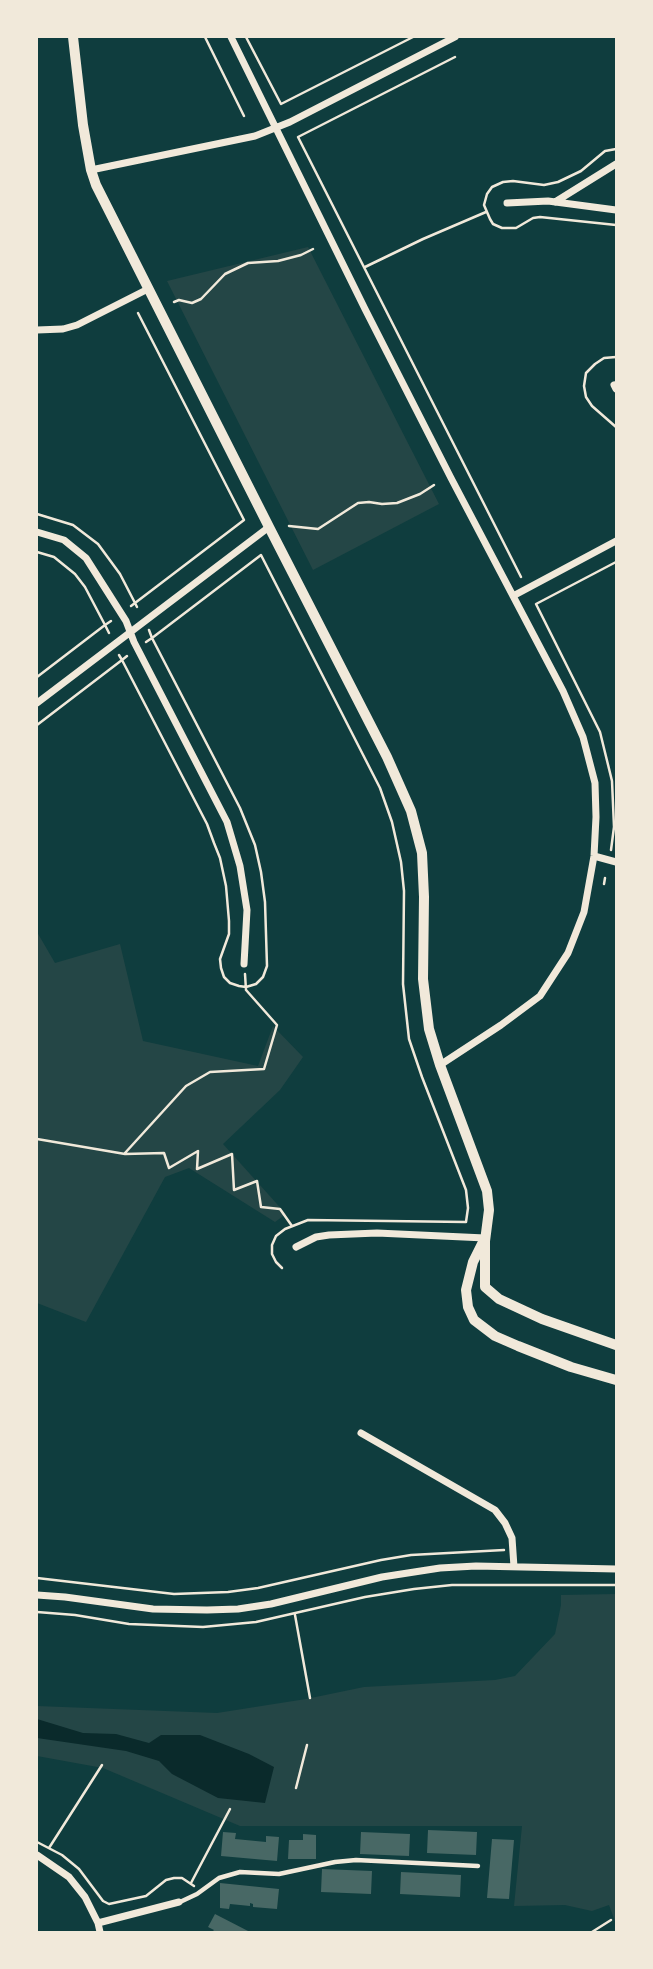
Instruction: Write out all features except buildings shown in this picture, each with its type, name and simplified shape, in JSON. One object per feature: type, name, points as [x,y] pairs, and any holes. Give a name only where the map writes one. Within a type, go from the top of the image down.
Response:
[{"type":"street","points":[[73,37],[91,170],[103,199],[387,757],[414,822],[422,853],[424,996],[429,1029],[487,1191],[489,1210],[484,1282],[490,1292],[512,1306],[614,1345]]},
{"type":"street","points":[[231,37],[426,430],[563,691],[583,737],[595,783],[594,856],[584,912],[568,953],[540,996],[440,1065]]},
{"type":"street","points":[[91,170],[255,136],[290,122],[455,37]]},
{"type":"street","points":[[555,202],[616,164]]},
{"type":"street","points":[[507,204],[555,202],[616,210]]},
{"type":"street","points":[[37,330],[62,329],[77,325],[148,289]]},
{"type":"street","points":[[37,702],[269,527]]},
{"type":"street","points":[[37,532],[64,540],[86,558],[126,621],[134,642],[227,822],[240,866],[247,911],[244,964]]},
{"type":"street","points":[[513,596],[616,541]]},
{"type":"street","points":[[594,856],[616,862]]},
{"type":"street","points":[[296,1247],[316,1237],[329,1235],[377,1233],[485,1238]]},
{"type":"street","points":[[485,1238],[472,1262],[466,1290],[468,1307],[474,1320],[495,1336],[518,1346],[571,1367],[616,1380]]},
{"type":"street","points":[[361,1433],[495,1510],[512,1538],[514,1567]]},
{"type":"street","points":[[37,1595],[174,1610],[238,1609],[440,1568],[476,1566],[616,1569]]},
{"type":"street","points":[[37,1855],[69,1877],[85,1897],[100,1932]]},
{"type":"street","points":[[98,1923],[179,1902]]},
{"type":"lane","points":[[179,1902],[219,1878],[240,1872],[279,1874],[356,1860],[478,1866]]},
{"type":"path","points":[[205,37],[244,116]]},
{"type":"path","points":[[246,37],[281,104],[413,37]]},
{"type":"path","points":[[455,57],[298,137],[521,578]]},
{"type":"path","points":[[616,149],[605,151],[581,171],[558,182],[544,185],[503,182],[492,187],[484,205],[493,224],[509,229],[540,217],[616,225]]},
{"type":"path","points":[[364,268],[486,212]]},
{"type":"path","points":[[174,302],[179,300],[192,303],[201,299],[225,274],[248,263],[278,261],[302,255],[313,249]]},
{"type":"path","points":[[37,514],[73,525],[98,544],[120,574],[135,605],[244,520],[138,313]]},
{"type":"path","points":[[616,357],[604,359],[590,368],[586,373],[584,386],[586,397],[592,406],[616,427]]},
{"type":"path","points":[[289,526],[318,529],[358,503],[397,503],[434,485]]},
{"type":"path","points":[[37,552],[54,557],[75,574],[85,587],[109,633]]},
{"type":"path","points":[[146,642],[261,555],[373,773],[386,804],[397,843],[404,891],[403,998],[409,1039],[466,1190],[466,1222],[307,1220],[276,1236],[272,1254],[282,1268]]},
{"type":"path","points":[[536,604],[616,562]]},
{"type":"path","points":[[532,596],[600,732],[612,781],[614,827],[611,848],[616,849]]},
{"type":"path","points":[[37,677],[111,621]]},
{"type":"path","points":[[119,655],[207,824],[220,858],[229,921],[229,934],[220,959],[224,977],[230,983],[246,987],[256,984],[267,967],[265,902],[255,845],[240,808],[149,630]]},
{"type":"path","points":[[37,725],[127,656]]},
{"type":"path","points":[[604,884],[605,878]]},
{"type":"path","points":[[125,1154],[186,1086],[210,1072],[264,1069],[277,1025],[246,990],[244,964]]},
{"type":"path","points":[[37,1139],[125,1154],[164,1153],[169,1168],[198,1151],[197,1169],[232,1154],[234,1190],[257,1181],[261,1207],[280,1209],[292,1226]]},
{"type":"path","points":[[37,1578],[174,1594],[228,1592],[411,1555],[504,1550]]},
{"type":"path","points":[[37,1612],[129,1623],[204,1628],[295,1615],[365,1597],[452,1585],[616,1586]]},
{"type":"path","points":[[295,1615],[310,1698]]},
{"type":"path","points":[[296,1788],[307,1745]]},
{"type":"path","points":[[50,1848],[102,1765]]},
{"type":"path","points":[[191,1883],[230,1810]]},
{"type":"path","points":[[37,1842],[62,1855],[79,1869],[109,1905],[146,1896],[166,1880],[174,1878],[182,1878],[200,1891]]},
{"type":"path","points":[[592,1932],[611,1920]]},
{"type":"shaded area","points":[[308,247],[439,504],[313,570],[167,281]]},
{"type":"shaded area","points":[[37,932],[55,963],[120,944],[143,1041],[258,1066],[273,1026],[303,1057],[280,1090],[223,1144],[286,1214],[275,1222],[189,1168],[165,1177],[86,1322],[37,1303]]},
{"type":"shaded area","points":[[616,1594],[616,1924],[609,1905],[592,1911],[565,1905],[514,1906],[522,1826],[240,1826],[103,1768],[37,1756],[37,1706],[217,1713],[364,1687],[495,1680],[515,1676],[555,1634],[561,1595]]},
{"type":"shaded area","points":[[37,1719],[83,1733],[116,1734],[149,1743],[161,1735],[200,1735],[274,1767],[265,1803],[218,1798],[172,1774],[159,1761],[126,1751],[37,1738]]}]
